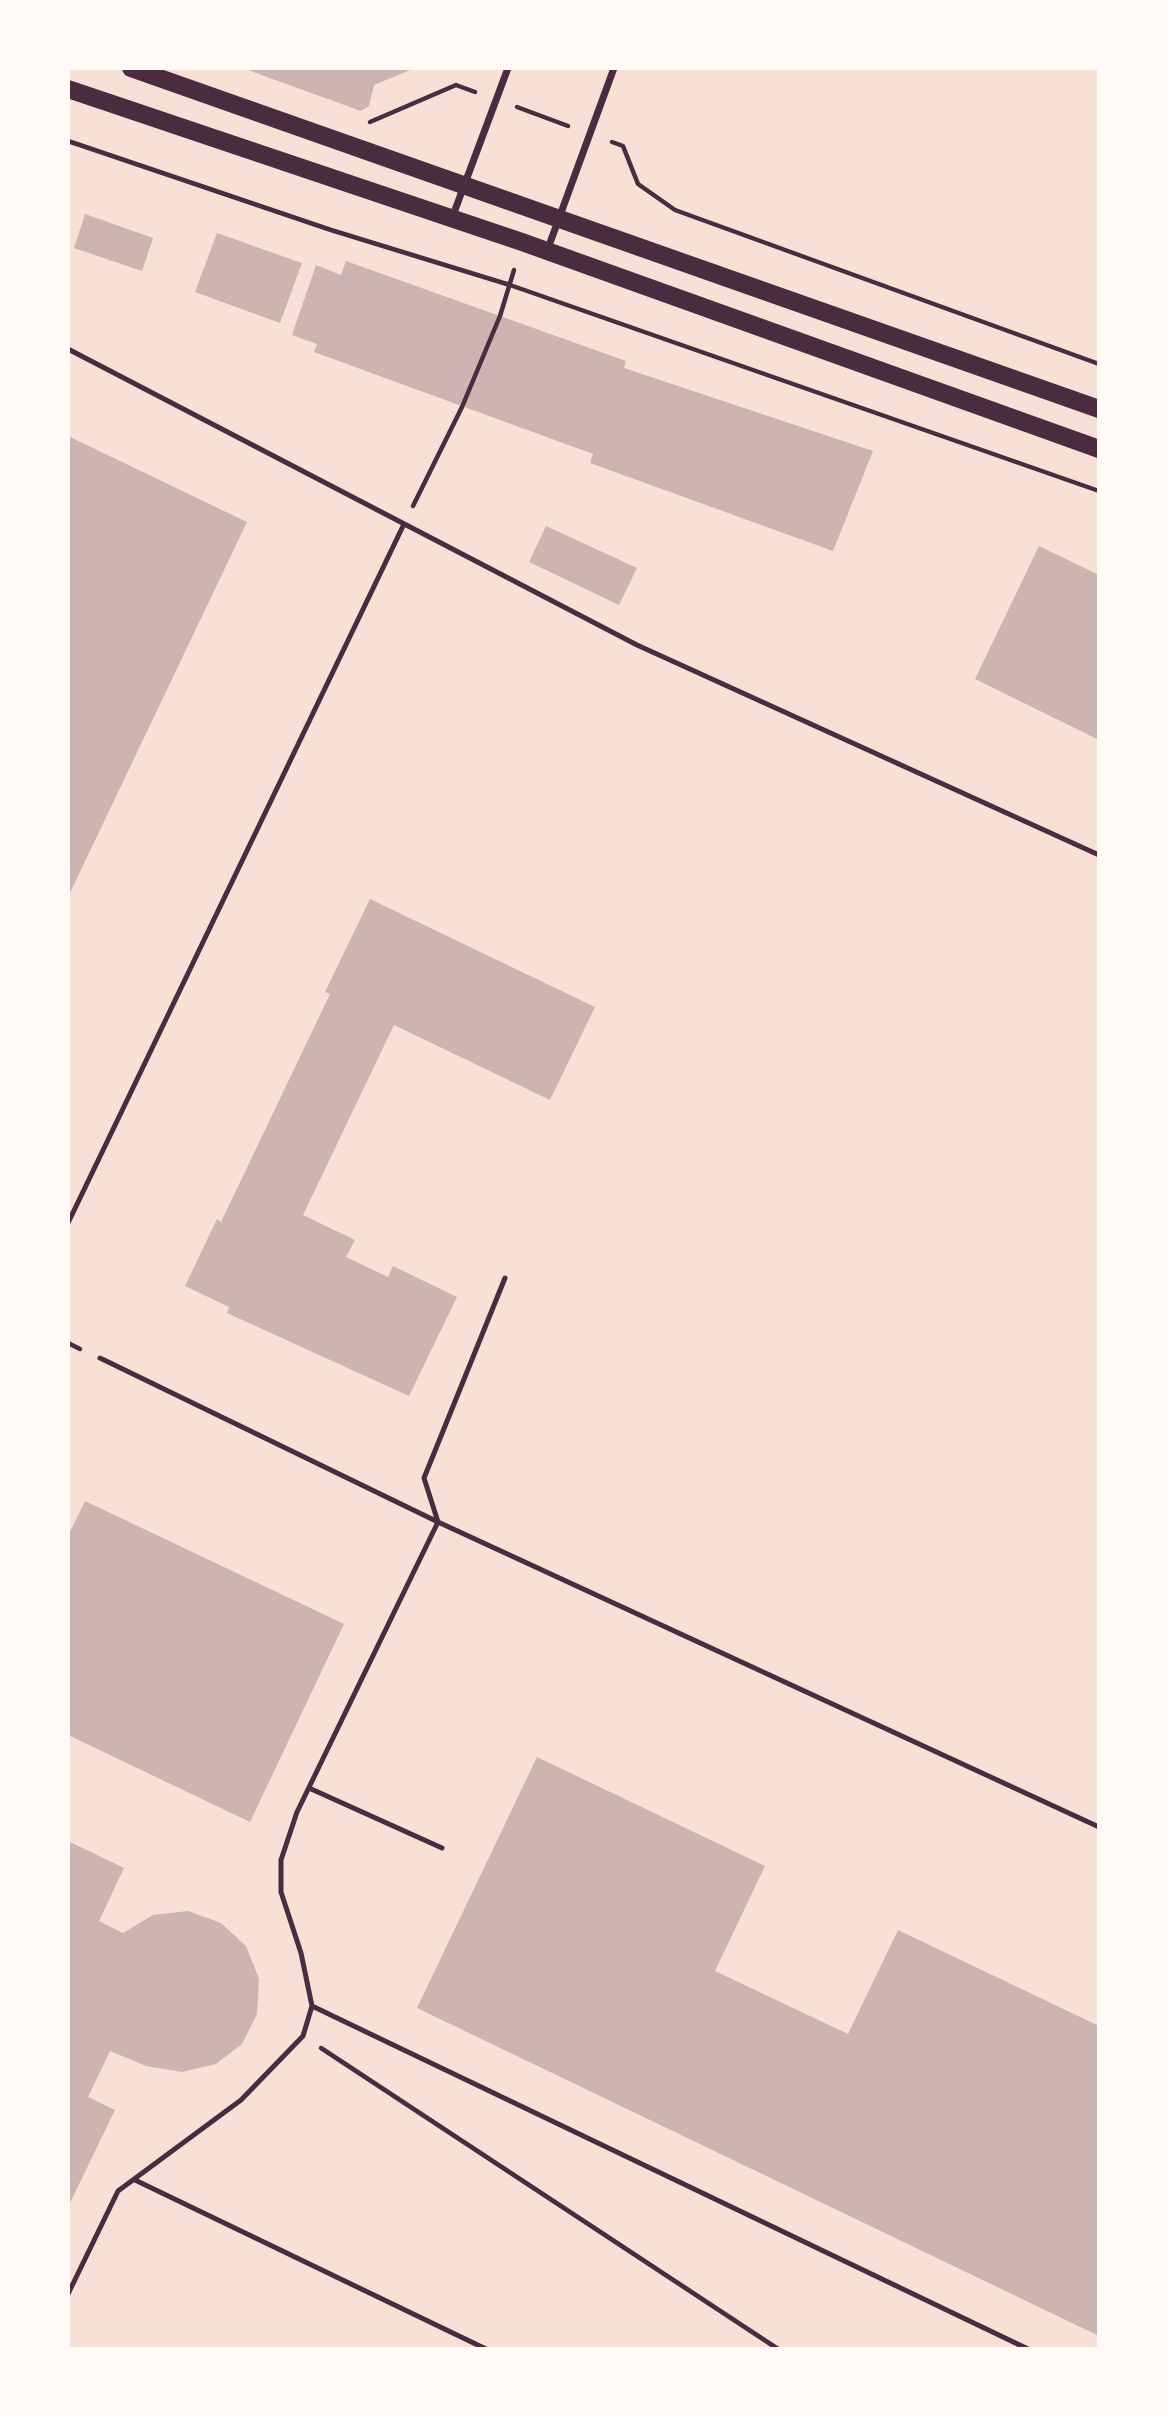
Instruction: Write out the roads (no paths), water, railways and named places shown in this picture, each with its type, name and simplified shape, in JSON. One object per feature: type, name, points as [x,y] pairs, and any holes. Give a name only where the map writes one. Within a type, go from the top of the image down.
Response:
[{"type":"main road","points":[[131,68],[1099,409]]},
{"type":"main road","points":[[68,89],[547,251],[1099,449]]},
{"type":"street","points":[[452,219],[508,68]]},
{"type":"street","points":[[547,251],[614,68]]},
{"type":"lane","points":[[68,349],[637,645],[1099,855]]},
{"type":"lane","points":[[68,1223],[404,524]]},
{"type":"lane","points":[[68,2294],[118,2192],[241,2099],[303,2036],[312,2006],[301,1953],[281,1892],[281,1860],[309,1788],[438,1522],[424,1478],[505,1278]]},
{"type":"lane","points":[[100,1358],[438,1522],[1099,1827]]},
{"type":"lane","points":[[309,1788],[442,1848]]},
{"type":"lane","points":[[312,2006],[1028,2349]]},
{"type":"lane","points":[[135,2180],[486,2349]]}]
